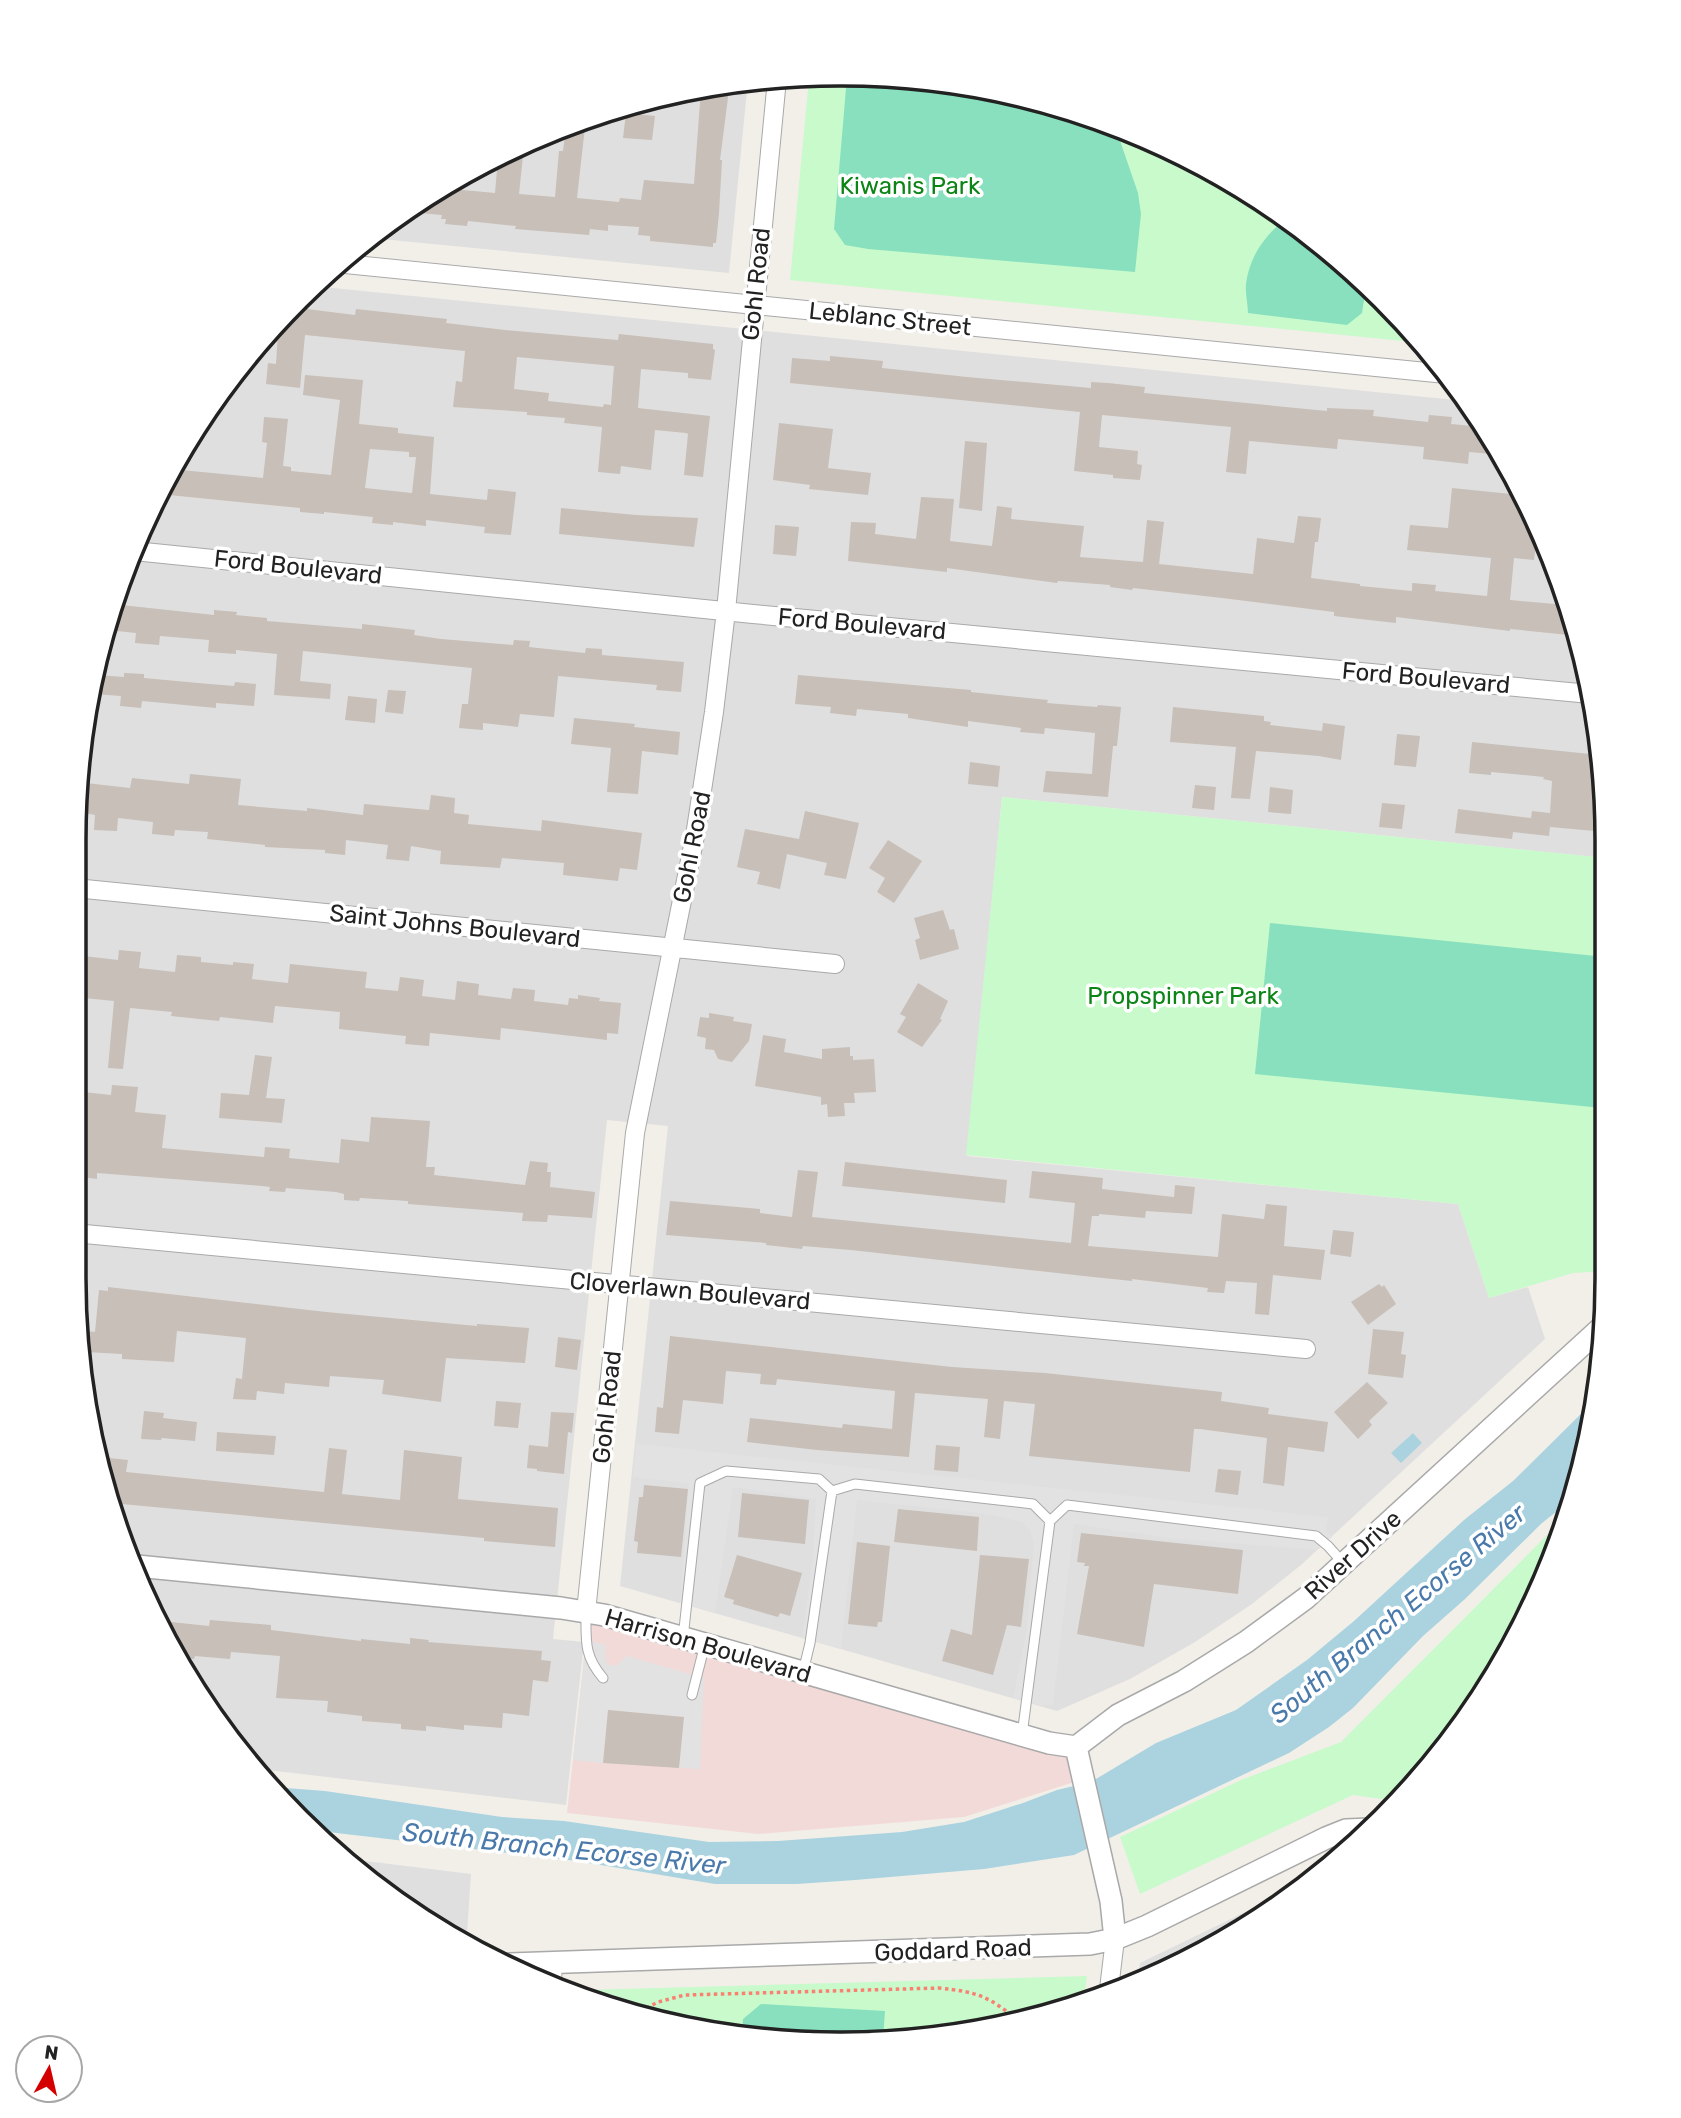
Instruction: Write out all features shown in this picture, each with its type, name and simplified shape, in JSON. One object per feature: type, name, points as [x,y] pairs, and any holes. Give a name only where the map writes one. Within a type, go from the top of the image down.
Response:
[{"type":"street","name":"Gohl Road","points":[[586,1612],[635,1133],[705,783],[726,611],[776,89]]},
{"type":"street","name":"Leblanc Street","points":[[353,265],[1432,373]]},
{"type":"street","name":"Ford Boulevard","points":[[143,552],[1581,693]]},
{"type":"street","name":"Saint Johns Boulevard","points":[[86,889],[835,964]]},
{"type":"street","name":"Cloverlawn Boulevard","points":[[86,1234],[1306,1349]]},
{"type":"street","name":"River Drive","points":[[1076,1747],[1118,1715],[1184,1681],[1246,1642],[1306,1598],[1593,1335]]},
{"type":"street","name":"Harrison Boulevard","points":[[143,1567],[586,1612],[1022,1735],[1076,1747]]},
{"type":"street","points":[[1076,1747],[1111,1901],[1115,1939],[1110,1982]]},
{"type":"street","name":"Goddard Road","points":[[552,1972],[1069,1947],[1115,1939],[1170,1915],[1325,1838],[1354,1830]]},
{"type":"lane","points":[[682,1638],[701,1483],[726,1471],[819,1479],[832,1491]]},
{"type":"lane","points":[[832,1491],[855,1484],[1033,1504],[1050,1521]]},
{"type":"lane","points":[[803,1672],[810,1643],[832,1491]]},
{"type":"lane","points":[[1022,1735],[1050,1521],[1068,1505],[1316,1536],[1345,1564]]},
{"type":"lane","points":[[586,1612],[586,1640],[592,1665],[603,1678]]},
{"type":"lane","points":[[692,1695],[705,1644]]},
{"type":"path","points":[[648,2008],[658,2002],[685,1996],[939,1987],[972,1991],[1009,2013]]},
{"type":"shaded area","points":[[747,92],[729,273],[385,239],[463,187],[552,143],[645,111]]},
{"type":"shaded area","points":[[328,287],[1453,400],[1494,463],[1517,507],[1538,552],[1570,645],[1589,742],[1594,791],[1595,857],[1002,797],[967,1156],[1458,1204],[1489,1298],[1528,1287],[1545,1339],[1301,1565],[1252,1604],[1195,1642],[1130,1679],[1057,1711],[620,1586],[668,1126],[607,1120],[553,1639],[584,1642],[566,1805],[269,1770],[213,1697],[187,1655],[143,1566],[111,1473],[100,1425],[87,1327],[87,791],[100,693],[126,598],[164,507],[213,421],[273,343]]},
{"type":"shaded area","points":[[636,1444],[1328,1517],[1326,1530],[1332,1537],[1317,1550],[1169,1538],[1074,1524],[1053,1705],[1040,1706],[1013,1698],[1027,1629],[1034,1543],[1030,1530],[1022,1522],[988,1514],[857,1500],[841,1649],[802,1638],[813,1560],[816,1499],[733,1487],[715,1613],[680,1603],[689,1483],[633,1477]]},
{"type":"shaded area","points":[[586,1612],[1076,1747],[1084,1779],[964,1817],[758,1834],[567,1813],[586,1640]]},
{"type":"shaded area","points":[[586,1640],[605,1645],[606,1662],[611,1666],[617,1665],[627,1656],[704,1678],[700,1769],[679,1768],[683,1717],[608,1710],[603,1763],[573,1760]]},
{"type":"shaded area","points":[[362,1861],[471,1874],[467,1933],[421,1905]]},
{"type":"shaded area","points":[[1261,1904],[1218,1931],[1139,1970],[1140,1963]]},
{"type":"green space","points":[[846,86],[890,87],[988,100],[1036,111],[1120,140],[1138,193],[1141,214],[1135,272],[868,249],[845,245],[834,229]]},
{"type":"green space","name":"Kiwanis Park","points":[[808,87],[890,87],[988,100],[1036,111],[1129,143],[1174,164],[1260,213],[1300,242],[1338,273],[1406,341],[790,280]]},
{"type":"green space","points":[[1278,226],[1338,273],[1364,298],[1362,313],[1347,325],[1248,313],[1248,274],[1259,247]]},
{"type":"green space","name":"Propspinner Park","points":[[1002,797],[1595,857],[1595,1272],[1573,1273],[1489,1298],[1458,1204],[966,1155]]},
{"type":"green space","points":[[1270,923],[1595,956],[1595,1107],[1255,1074]]},
{"type":"green space","points":[[1551,1531],[1538,1566],[1494,1655],[1439,1737],[1385,1799],[1353,1795],[1140,1894],[1120,1837],[1241,1780],[1341,1742]]},
{"type":"green space","points":[[1087,1976],[1085,1991],[1036,2007],[988,2018],[890,2031],[791,2031],[742,2026],[645,2007],[592,1990]]},
{"type":"green space","points":[[761,2004],[885,2011],[884,2031],[791,2031],[742,2026],[743,2019]]},
{"type":"water","name":"South Branch Ecorse River","points":[[1583,1412],[1570,1473],[1558,1510],[1423,1636],[1353,1708],[1289,1753],[1074,1855],[984,1869],[855,1880],[797,1884],[715,1884],[577,1861],[329,1832],[285,1788],[325,1791],[502,1817],[564,1821],[709,1842],[778,1841],[902,1832],[964,1822],[1057,1790],[1091,1782],[1156,1743],[1236,1710],[1307,1660],[1354,1621],[1464,1520],[1513,1481]]},
{"type":"water","points":[[1413,1433],[1422,1443],[1401,1463],[1391,1453]]},
{"type":"building","points":[[728,94],[720,160],[716,243],[713,243],[713,247],[650,241],[650,236],[638,235],[639,227],[608,225],[608,231],[590,229],[589,235],[515,229],[516,226],[468,221],[467,226],[445,224],[446,219],[441,219],[442,215],[421,213],[459,190],[495,193],[497,169],[523,157],[519,194],[555,197],[559,151],[563,151],[565,138],[585,131],[577,198],[619,202],[620,198],[641,200],[644,180],[694,184],[700,99]]},
{"type":"building","points":[[636,114],[655,116],[652,140],[623,138],[625,117]]},
{"type":"building","points":[[305,309],[355,315],[356,309],[447,319],[446,323],[505,330],[618,340],[619,334],[713,344],[715,350],[711,380],[688,378],[688,373],[641,369],[638,408],[710,416],[703,477],[684,475],[686,433],[655,430],[651,470],[621,466],[620,474],[598,472],[602,427],[564,423],[565,418],[527,415],[527,412],[453,407],[456,381],[462,382],[465,351],[305,335],[300,388],[266,384],[268,363],[276,364],[278,338]],"holes":[[[517,357],[614,366],[611,405],[604,404],[603,407],[548,401],[549,393],[514,389]]]},
{"type":"building","points":[[830,356],[883,361],[882,368],[1091,388],[1091,382],[1108,383],[1145,387],[1144,393],[1327,411],[1327,408],[1374,410],[1373,416],[1428,422],[1429,415],[1452,417],[1451,424],[1471,426],[1488,454],[1469,452],[1468,464],[1423,459],[1424,447],[1338,439],[1337,449],[1249,441],[1246,474],[1226,472],[1231,427],[1102,415],[1099,447],[1138,451],[1137,464],[1142,465],[1140,480],[1113,478],[1113,475],[1074,471],[1080,412],[790,383],[792,358],[830,361]]},
{"type":"building","points":[[305,375],[363,380],[359,424],[398,428],[398,433],[434,437],[430,494],[487,500],[488,489],[516,492],[511,535],[484,533],[485,527],[426,520],[426,526],[393,522],[393,525],[372,523],[373,517],[300,512],[300,508],[170,495],[183,470],[263,478],[267,443],[262,442],[264,417],[288,419],[283,466],[291,467],[291,471],[331,475],[340,400],[303,395]],"holes":[[[370,449],[409,452],[409,457],[416,457],[412,493],[365,488]]]},
{"type":"building","points":[[779,423],[833,429],[828,468],[871,473],[868,495],[809,489],[810,485],[773,480]]},
{"type":"building","points":[[965,441],[987,443],[982,511],[959,508]]},
{"type":"building","points":[[1452,488],[1510,494],[1536,547],[1534,560],[1514,558],[1510,600],[1557,604],[1567,635],[1510,631],[1396,617],[1396,623],[1334,616],[1334,612],[1132,590],[1110,585],[1057,583],[947,568],[947,572],[848,561],[851,522],[876,523],[875,534],[916,539],[921,497],[954,499],[950,541],[992,546],[997,506],[1012,508],[1011,519],[1084,526],[1080,557],[1143,562],[1147,520],[1164,522],[1159,564],[1253,574],[1257,538],[1294,543],[1298,516],[1321,518],[1311,578],[1412,591],[1412,583],[1436,585],[1435,591],[1487,596],[1491,558],[1407,550],[1410,525],[1448,528]]},
{"type":"building","points":[[561,508],[698,518],[694,547],[559,534]]},
{"type":"building","points":[[775,525],[799,527],[796,556],[773,554]]},
{"type":"building","points":[[124,605],[214,615],[214,610],[237,612],[236,615],[267,618],[267,621],[362,629],[362,624],[415,630],[414,635],[441,639],[513,645],[514,640],[530,641],[529,647],[585,653],[586,648],[602,649],[602,655],[684,662],[681,692],[656,690],[657,685],[558,676],[554,717],[520,714],[518,727],[483,723],[483,730],[459,728],[462,704],[468,704],[472,668],[303,651],[300,681],[331,684],[330,699],[274,695],[277,654],[236,650],[236,654],[208,652],[209,640],[160,636],[159,645],[135,643],[136,633],[116,631]]},
{"type":"building","points":[[124,673],[144,674],[144,678],[234,686],[235,682],[256,684],[254,706],[216,703],[216,708],[142,701],[141,708],[120,706],[121,696],[100,694],[104,675],[124,677]]},
{"type":"building","points":[[798,675],[971,690],[1048,700],[1047,703],[1121,707],[1117,746],[1113,746],[1108,797],[1043,792],[1046,771],[1092,774],[1095,733],[1045,728],[1044,734],[1020,732],[1021,728],[968,721],[968,727],[908,718],[908,714],[857,709],[856,716],[830,713],[831,707],[795,704]]},
{"type":"building","points":[[388,690],[406,691],[403,714],[385,712]]},
{"type":"building","points":[[348,696],[377,699],[375,723],[345,720]]},
{"type":"building","points":[[1173,707],[1264,716],[1264,721],[1271,722],[1270,725],[1322,731],[1323,723],[1345,726],[1341,760],[1256,751],[1250,799],[1231,798],[1236,747],[1170,742]]},
{"type":"building","points":[[574,718],[680,732],[678,755],[642,751],[638,794],[607,792],[611,748],[571,744]]},
{"type":"building","points":[[1397,734],[1420,736],[1416,767],[1394,765]]},
{"type":"building","points":[[1472,742],[1590,754],[1595,831],[1550,827],[1549,836],[1513,832],[1512,839],[1455,833],[1458,809],[1531,818],[1532,811],[1550,813],[1552,781],[1543,779],[1544,777],[1491,772],[1491,775],[1469,773]]},
{"type":"building","points":[[970,762],[1000,766],[998,787],[968,784]]},
{"type":"building","points":[[190,774],[241,779],[238,805],[307,811],[307,808],[363,815],[364,804],[429,810],[431,795],[455,798],[454,813],[469,815],[468,824],[541,831],[542,820],[642,833],[637,870],[620,868],[618,881],[563,875],[564,863],[502,858],[500,868],[440,864],[441,851],[411,846],[409,861],[386,859],[388,845],[346,840],[345,855],[325,853],[325,850],[265,847],[207,839],[208,832],[175,830],[174,836],[152,834],[153,822],[118,818],[117,831],[94,830],[95,815],[87,813],[88,783],[130,788],[132,778],[189,784]]},
{"type":"building","points":[[1195,785],[1216,787],[1214,810],[1192,808]]},
{"type":"building","points":[[1270,787],[1293,790],[1291,814],[1268,812]]},
{"type":"building","points":[[1382,803],[1405,805],[1402,829],[1379,827]]},
{"type":"building","points":[[805,811],[859,823],[846,879],[824,875],[827,863],[787,854],[780,889],[757,884],[760,872],[737,867],[745,829],[799,839]]},
{"type":"building","points":[[888,840],[922,861],[894,903],[877,892],[885,878],[869,868]]},
{"type":"building","points":[[943,910],[950,930],[954,929],[959,949],[920,960],[915,940],[920,938],[914,918]]},
{"type":"building","points":[[119,950],[141,952],[139,968],[175,972],[177,955],[201,957],[201,962],[254,964],[252,979],[288,983],[290,964],[367,972],[365,988],[398,991],[400,977],[424,980],[422,996],[455,1000],[457,981],[479,984],[478,995],[511,999],[513,988],[535,990],[534,1001],[568,1005],[569,998],[578,999],[578,995],[600,998],[599,1001],[621,1003],[618,1034],[607,1033],[607,1040],[501,1028],[500,1040],[430,1033],[429,1046],[405,1044],[406,1036],[339,1029],[340,1012],[275,1006],[273,1023],[220,1017],[219,1021],[171,1016],[172,1012],[130,1008],[123,1069],[108,1068],[114,1001],[86,998],[86,956],[118,960]]},
{"type":"building","points":[[918,983],[948,1001],[940,1019],[942,1020],[922,1047],[897,1032],[906,1017],[900,1014]]},
{"type":"building","points":[[709,1013],[734,1017],[733,1021],[752,1024],[749,1041],[732,1062],[718,1059],[714,1050],[705,1049],[706,1038],[697,1036],[700,1017],[709,1018]]},
{"type":"building","points":[[763,1035],[786,1039],[784,1052],[822,1059],[822,1049],[850,1047],[853,1060],[874,1059],[876,1092],[854,1093],[855,1103],[844,1103],[845,1116],[828,1117],[827,1104],[821,1105],[821,1097],[755,1086]]},
{"type":"building","points":[[255,1055],[272,1057],[266,1098],[285,1099],[282,1123],[219,1118],[221,1093],[249,1095]]},
{"type":"building","points":[[112,1085],[138,1087],[135,1112],[166,1115],[162,1148],[264,1157],[265,1147],[290,1149],[289,1158],[339,1163],[341,1139],[369,1142],[371,1117],[430,1121],[426,1167],[435,1167],[434,1175],[525,1185],[530,1161],[548,1163],[547,1172],[551,1172],[550,1187],[595,1192],[592,1218],[548,1215],[547,1222],[522,1221],[523,1213],[408,1204],[408,1201],[360,1198],[359,1201],[344,1200],[344,1194],[336,1192],[286,1188],[285,1192],[269,1191],[270,1187],[262,1186],[97,1173],[97,1179],[86,1178],[86,1092],[111,1095]]},
{"type":"building","points":[[845,1162],[1007,1180],[1005,1203],[842,1186]]},
{"type":"building","points":[[798,1170],[818,1172],[812,1217],[1071,1243],[1075,1203],[1029,1198],[1032,1171],[1103,1178],[1102,1189],[1174,1197],[1175,1185],[1195,1187],[1192,1214],[1146,1211],[1145,1218],[1099,1214],[1092,1216],[1088,1246],[1218,1257],[1222,1214],[1264,1219],[1266,1204],[1287,1206],[1284,1246],[1325,1250],[1321,1280],[1273,1275],[1269,1315],[1255,1314],[1257,1283],[1226,1281],[1224,1293],[1207,1292],[1208,1288],[1132,1279],[851,1250],[803,1246],[802,1249],[766,1243],[666,1235],[670,1201],[760,1209],[760,1213],[792,1217]]},
{"type":"building","points":[[1333,1230],[1354,1232],[1351,1257],[1330,1254]]},
{"type":"building","points":[[1379,1284],[1382,1287],[1384,1285],[1396,1304],[1368,1325],[1351,1302]]},
{"type":"building","points":[[108,1287],[326,1312],[529,1328],[525,1363],[446,1358],[441,1402],[382,1394],[384,1380],[330,1376],[329,1387],[285,1383],[284,1394],[257,1391],[256,1400],[233,1399],[236,1378],[242,1379],[246,1338],[177,1331],[174,1362],[122,1359],[122,1354],[90,1352],[87,1331],[95,1332],[99,1290],[108,1291]]},
{"type":"building","points":[[1373,1329],[1404,1332],[1401,1354],[1406,1355],[1403,1378],[1368,1374]]},
{"type":"building","points":[[670,1336],[952,1367],[1045,1373],[1222,1392],[1221,1401],[1269,1408],[1268,1414],[1328,1422],[1324,1452],[1288,1447],[1284,1486],[1263,1483],[1267,1438],[1200,1429],[1194,1429],[1190,1472],[1029,1456],[1035,1404],[1004,1401],[1000,1439],[984,1437],[988,1399],[915,1393],[909,1457],[747,1442],[750,1418],[842,1428],[843,1424],[892,1429],[895,1391],[777,1379],[776,1385],[760,1384],[761,1374],[726,1371],[723,1404],[683,1400],[679,1434],[655,1432],[657,1407],[663,1408]]},
{"type":"building","points":[[558,1337],[581,1340],[577,1370],[555,1367]]},
{"type":"building","points":[[1367,1382],[1388,1403],[1369,1421],[1372,1425],[1358,1439],[1334,1412]]},
{"type":"building","points":[[496,1401],[521,1403],[518,1428],[494,1426]]},
{"type":"building","points":[[144,1411],[164,1413],[163,1418],[197,1422],[195,1441],[141,1439]]},
{"type":"building","points":[[551,1412],[574,1413],[572,1433],[568,1432],[564,1474],[527,1468],[529,1445],[548,1447]]},
{"type":"building","points":[[217,1432],[276,1436],[274,1455],[216,1451]]},
{"type":"building","points":[[936,1445],[960,1447],[958,1472],[934,1470]]},
{"type":"building","points":[[329,1448],[347,1450],[342,1494],[400,1500],[404,1450],[462,1457],[458,1499],[558,1508],[555,1547],[121,1504],[109,1458],[128,1460],[126,1472],[324,1492]]},
{"type":"building","points":[[1218,1469],[1241,1471],[1238,1495],[1215,1492]]},
{"type":"building","points":[[644,1485],[688,1489],[681,1557],[637,1553],[638,1542],[634,1541],[639,1497],[643,1497]]},
{"type":"building","points":[[742,1493],[809,1500],[805,1544],[738,1537]]},
{"type":"building","points":[[898,1509],[979,1517],[977,1551],[894,1542]]},
{"type":"building","points":[[1081,1533],[1243,1550],[1238,1594],[1154,1584],[1144,1647],[1077,1634],[1089,1566],[1077,1562]]},
{"type":"building","points":[[857,1542],[890,1546],[882,1622],[878,1622],[877,1627],[848,1624]]},
{"type":"building","points":[[737,1555],[802,1573],[790,1616],[780,1613],[778,1617],[733,1604],[734,1600],[724,1597]]},
{"type":"building","points":[[980,1555],[1029,1559],[1021,1627],[1007,1625],[993,1675],[942,1661],[951,1629],[972,1635]]},
{"type":"building","points":[[210,1620],[271,1625],[271,1630],[361,1641],[410,1644],[410,1638],[429,1640],[428,1642],[542,1651],[541,1660],[551,1661],[548,1682],[533,1680],[529,1716],[503,1713],[502,1728],[464,1725],[464,1730],[426,1726],[426,1731],[401,1729],[401,1724],[362,1721],[362,1716],[327,1712],[328,1701],[276,1698],[280,1656],[231,1652],[230,1659],[195,1656],[194,1659],[189,1658],[171,1624],[209,1626]]},
{"type":"building","points":[[608,1710],[684,1717],[679,1768],[603,1763]]}]
